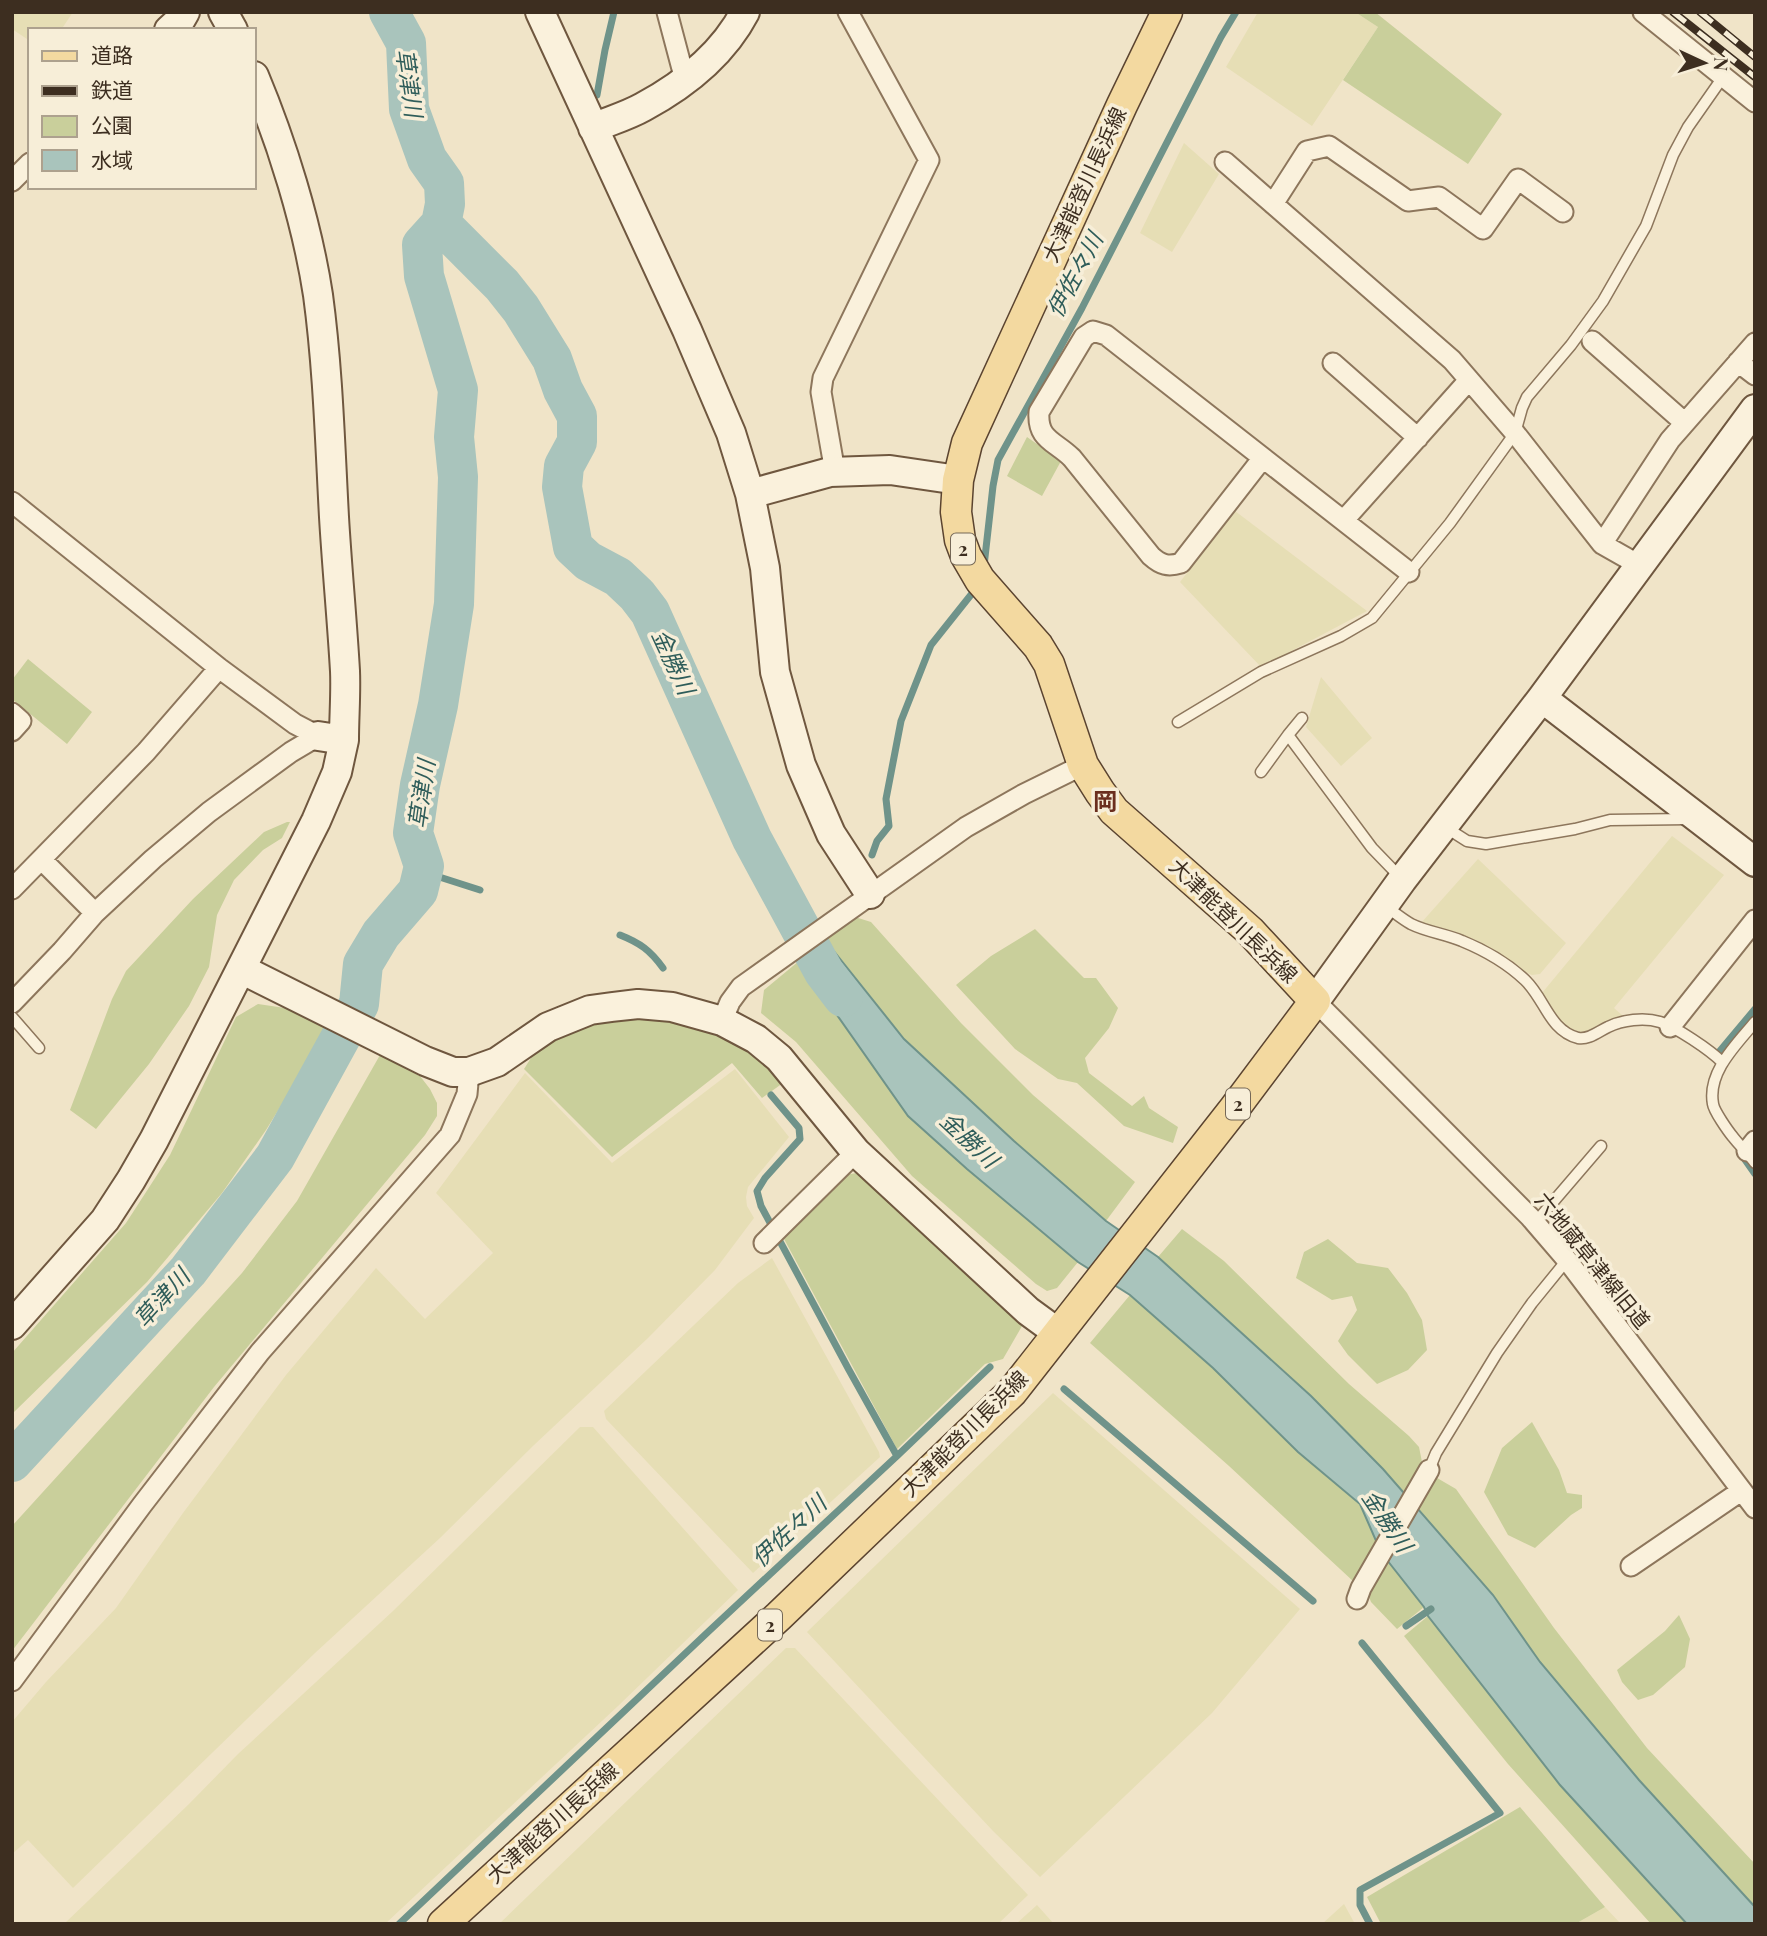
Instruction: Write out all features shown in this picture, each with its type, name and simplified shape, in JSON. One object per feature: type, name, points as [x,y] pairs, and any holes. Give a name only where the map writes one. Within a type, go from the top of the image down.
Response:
[{"type":"main road","name":"大津能登川長浜線","points":[[443,1924],[779,1616],[1012,1392],[1315,1001],[1250,931],[1114,811],[1083,765],[1049,664],[1038,646],[980,580],[960,540],[956,512],[958,480],[967,443],[1167,12]]},
{"type":"street","points":[[171,28],[185,12]]},
{"type":"street","points":[[223,12],[232,28]]},
{"type":"street","points":[[540,12],[687,330],[726,422],[750,494],[765,568],[775,672],[801,765],[831,834],[865,898]]},
{"type":"street","points":[[667,12],[685,80]]},
{"type":"street","points":[[593,128],[643,107],[693,75],[725,44],[745,12]]},
{"type":"street","points":[[835,472],[821,392],[823,378],[929,160],[848,12]]},
{"type":"street","points":[[1643,12],[1755,102]]},
{"type":"street","points":[[12,1325],[106,1220],[154,1140],[317,821],[337,772],[331,738],[345,673],[326,362],[317,292],[296,197],[278,137],[256,81]]},
{"type":"street","points":[[1273,204],[1307,151],[1329,146],[1408,201],[1438,197],[1483,229],[1518,179],[1563,212]]},
{"type":"street","points":[[1225,162],[1452,360],[1516,433],[1602,544],[1639,565]]},
{"type":"street","points":[[12,181],[28,165]]},
{"type":"street","points":[[1262,459],[1181,564],[1159,564],[1072,458],[1044,436],[1038,424],[1039,412],[1084,337],[1093,331],[1106,335],[1409,572]]},
{"type":"street","points":[[1592,341],[1685,423]]},
{"type":"street","points":[[1602,544],[1654,462],[1755,343]]},
{"type":"street","points":[[1738,362],[1755,375]]},
{"type":"street","points":[[1333,363],[1418,438]]},
{"type":"street","points":[[1344,520],[1469,380]]},
{"type":"street","points":[[1315,1001],[1402,880],[1542,698],[1755,409]]},
{"type":"street","points":[[750,494],[835,472],[890,470],[958,480]]},
{"type":"street","points":[[12,502],[219,668],[295,724],[331,738]]},
{"type":"street","points":[[12,889],[146,752],[219,668]]},
{"type":"street","points":[[1542,698],[1755,862]]},
{"type":"street","points":[[12,713],[21,721],[12,732]]},
{"type":"street","points":[[12,1003],[62,951],[94,912],[209,812],[291,752],[331,738]]},
{"type":"street","points":[[722,1021],[741,988],[865,898],[966,827],[1083,765]]},
{"type":"street","points":[[42,860],[94,912]]},
{"type":"street","points":[[1670,1027],[1755,920]]},
{"type":"street","points":[[241,969],[425,1061],[453,1072],[469,1072],[497,1062],[548,1027],[590,1010],[638,1004],[672,1007],[722,1021],[757,1039],[779,1058],[856,1152],[1028,1311],[1058,1333]]},
{"type":"street","name":"六地蔵草津線旧道","points":[[1315,1001],[1535,1223],[1567,1260],[1755,1508]]},
{"type":"street","points":[[12,1681],[142,1505],[260,1352],[450,1135],[467,1094],[469,1072]]},
{"type":"street","points":[[764,1243],[856,1152]]},
{"type":"street","points":[[1359,1593],[1429,1470]]},
{"type":"street","points":[[1631,1566],[1741,1491]]},
{"type":"lane","points":[[1178,722],[1261,672],[1341,636],[1372,618],[1450,523],[1516,433],[1527,397],[1571,345],[1603,301],[1646,226],[1673,156],[1688,127],[1723,78]]},
{"type":"lane","points":[[1261,772],[1302,718]]},
{"type":"lane","points":[[1288,735],[1372,848],[1402,880]]},
{"type":"lane","points":[[1445,827],[1467,841],[1486,844],[1575,830],[1610,820],[1698,818]]},
{"type":"lane","points":[[1385,905],[1412,925],[1462,941],[1505,965],[1527,981],[1551,1020],[1578,1038],[1587,1038],[1610,1025],[1630,1021],[1662,1022],[1723,1062]]},
{"type":"lane","points":[[12,1017],[39,1048]]},
{"type":"lane","points":[[1752,1151],[1733,1138],[1713,1105],[1714,1082],[1723,1062],[1755,1022]]},
{"type":"lane","points":[[1535,1223],[1601,1146]]},
{"type":"lane","points":[[1429,1470],[1436,1453],[1497,1353],[1532,1303],[1567,1260]]},
{"type":"shaded area","points":[[12,12],[73,12],[62,28],[28,28],[28,40],[12,29]]},
{"type":"shaded area","points":[[1258,12],[1355,12],[1378,27],[1312,126],[1226,67]]},
{"type":"shaded area","points":[[1184,143],[1219,174],[1172,252],[1140,233]]},
{"type":"shaded area","points":[[1235,511],[1367,611],[1261,667],[1180,582]]},
{"type":"shaded area","points":[[1321,677],[1372,738],[1341,766],[1306,727]]},
{"type":"shaded area","points":[[1672,836],[1724,875],[1614,1008],[1623,1016],[1588,1032],[1578,1032],[1565,1026],[1554,1016],[1542,993]]},
{"type":"shaded area","points":[[1478,859],[1566,943],[1540,974],[1532,975],[1522,971],[1461,936],[1421,923]]},
{"type":"shaded area","points":[[735,1069],[789,1137],[748,1187],[747,1206],[754,1218],[715,1270],[648,1338],[440,1538],[315,1653],[73,1888],[28,1840],[12,1854],[12,1722],[116,1608],[286,1375],[376,1268],[425,1319],[493,1253],[436,1193],[525,1073],[612,1163]]},
{"type":"shaded area","points":[[772,1258],[880,1457],[753,1573],[606,1419],[604,1411],[738,1283]]},
{"type":"shaded area","points":[[1053,1393],[1300,1609],[1212,1713],[1040,1877],[993,1831],[807,1632]]},
{"type":"shaded area","points":[[580,1427],[593,1427],[738,1590],[618,1706],[385,1924],[64,1924],[238,1754],[393,1611]]},
{"type":"shaded area","points":[[786,1648],[795,1648],[1028,1895],[998,1924],[499,1924]]},
{"type":"shaded area","points":[[1344,1904],[1355,1924],[1322,1924]]},
{"type":"shaded area","points":[[1037,1905],[1054,1924],[1016,1924]]},
{"type":"shaded area","points":[[1605,1907],[1621,1924],[1544,1924],[1577,1923]]},
{"type":"green space","points":[[1355,12],[1375,12],[1502,114],[1468,164],[1343,80],[1378,27]]},
{"type":"green space","points":[[1027,437],[1061,461],[1042,496],[1007,476]]},
{"type":"green space","points":[[28,659],[92,712],[67,744],[12,699],[12,680]]},
{"type":"green space","points":[[290,822],[282,838],[263,850],[234,880],[217,915],[209,967],[189,1006],[149,1064],[96,1129],[70,1110],[112,999],[126,971],[193,899],[264,832]]},
{"type":"green space","points":[[855,917],[871,922],[961,1023],[1033,1095],[1135,1182],[1106,1221],[1014,1141],[904,1039],[825,940]]},
{"type":"green space","points":[[1035,929],[1084,978],[1096,978],[1118,1008],[1109,1028],[1085,1058],[1089,1073],[1132,1106],[1144,1096],[1149,1108],[1178,1127],[1173,1143],[1124,1126],[1077,1083],[1058,1079],[1015,1049],[956,985],[991,956]]},
{"type":"green space","points":[[799,961],[908,1116],[1078,1262],[1057,1288],[1047,1291],[1036,1284],[912,1176],[796,1042],[761,1013],[764,990]]},
{"type":"green space","points":[[258,1004],[285,1008],[327,1028],[266,1130],[222,1193],[147,1282],[12,1414],[12,1353],[126,1223],[170,1155],[236,1017]]},
{"type":"green space","points":[[633,1018],[686,1024],[719,1035],[750,1053],[783,1083],[762,1098],[732,1063],[612,1157],[524,1069],[536,1053],[560,1037],[596,1024]]},
{"type":"green space","points":[[380,1055],[420,1076],[437,1103],[437,1116],[425,1135],[214,1387],[12,1651],[12,1526],[242,1273],[297,1201]]},
{"type":"green space","points":[[857,1173],[1022,1326],[1003,1359],[985,1364],[897,1449],[783,1237],[844,1175]]},
{"type":"green space","points":[[1182,1229],[1224,1261],[1349,1384],[1419,1447],[1422,1462],[1404,1494],[1311,1396],[1158,1257]]},
{"type":"green space","points":[[1328,1239],[1357,1263],[1388,1268],[1407,1293],[1422,1320],[1427,1350],[1408,1370],[1377,1384],[1338,1341],[1357,1310],[1352,1296],[1332,1300],[1296,1278],[1304,1252]]},
{"type":"green space","points":[[1130,1295],[1213,1368],[1298,1452],[1360,1504],[1377,1543],[1354,1582],[1229,1466],[1090,1343]]},
{"type":"green space","points":[[1532,1422],[1559,1470],[1567,1493],[1582,1495],[1582,1508],[1535,1548],[1508,1535],[1484,1492],[1502,1448]]},
{"type":"green space","points":[[1432,1475],[1456,1489],[1554,1628],[1647,1748],[1755,1864],[1755,1907],[1639,1780],[1540,1662],[1493,1595],[1417,1510]]},
{"type":"green space","points":[[1387,1560],[1424,1607],[1397,1629],[1371,1602],[1368,1594]]},
{"type":"green space","points":[[1679,1615],[1690,1639],[1685,1667],[1653,1695],[1638,1700],[1622,1682],[1617,1670],[1665,1631]]},
{"type":"green space","points":[[1428,1616],[1560,1785],[1687,1924],[1651,1924],[1508,1764],[1404,1636]]},
{"type":"green space","points":[[1520,1807],[1605,1907],[1577,1923],[1381,1924],[1367,1897]]},
{"type":"water","points":[[825,940],[904,1039],[1014,1141],[1106,1221],[1158,1257],[1311,1396],[1383,1469],[1493,1595],[1540,1662],[1639,1780],[1755,1907],[1755,1924],[1687,1924],[1560,1785],[1428,1616],[1387,1560],[1360,1504],[1298,1452],[1213,1368],[1130,1295],[1078,1262],[908,1116],[799,961]]},
{"type":"waterway","name":"草津川","points":[[12,1462],[188,1271],[275,1157],[359,1004],[363,964],[381,934],[418,891],[424,866],[413,833],[454,604],[458,477],[454,437],[458,390],[424,276],[422,245],[441,224],[445,204],[444,183],[427,159],[409,109],[406,43],[389,12]]},
{"type":"waterway","points":[[597,95],[614,12]]},
{"type":"waterway","name":"伊佐々川","points":[[984,566],[998,460],[1082,308],[1236,12]]},
{"type":"waterway","name":"金勝川","points":[[441,224],[502,285],[521,309],[552,359],[563,390],[577,416],[577,442],[564,466],[562,487],[573,547],[588,561],[618,577],[650,612],[752,839],[824,972],[843,997]]},
{"type":"waterway","name":"伊佐々川","points":[[872,855],[877,841],[889,826],[886,799],[901,721],[931,645],[974,591]]},
{"type":"waterway","name":"伊佐々川","points":[[424,866],[430,874],[480,890]]},
{"type":"waterway","name":"伊佐々川","points":[[620,935],[644,948],[663,968]]},
{"type":"waterway","points":[[1719,1052],[1755,1009]]},
{"type":"waterway","name":"伊佐々川","points":[[399,1924],[897,1456],[761,1206],[757,1191],[765,1178],[800,1139],[799,1128],[771,1095]]},
{"type":"waterway","points":[[1741,1154],[1755,1174]]},
{"type":"waterway","points":[[897,1456],[990,1367]]},
{"type":"waterway","points":[[1064,1389],[1313,1601]]},
{"type":"waterway","points":[[1406,1626],[1431,1609]]},
{"type":"waterway","points":[[1362,1643],[1500,1813],[1360,1890],[1360,1905],[1370,1924]]},
{"type":"railway","points":[[1673,12],[1755,77]]},
{"type":"railway","points":[[1700,12],[1755,57]]},
{"type":"district","name":"岡","points":[[1105,802]]}]
